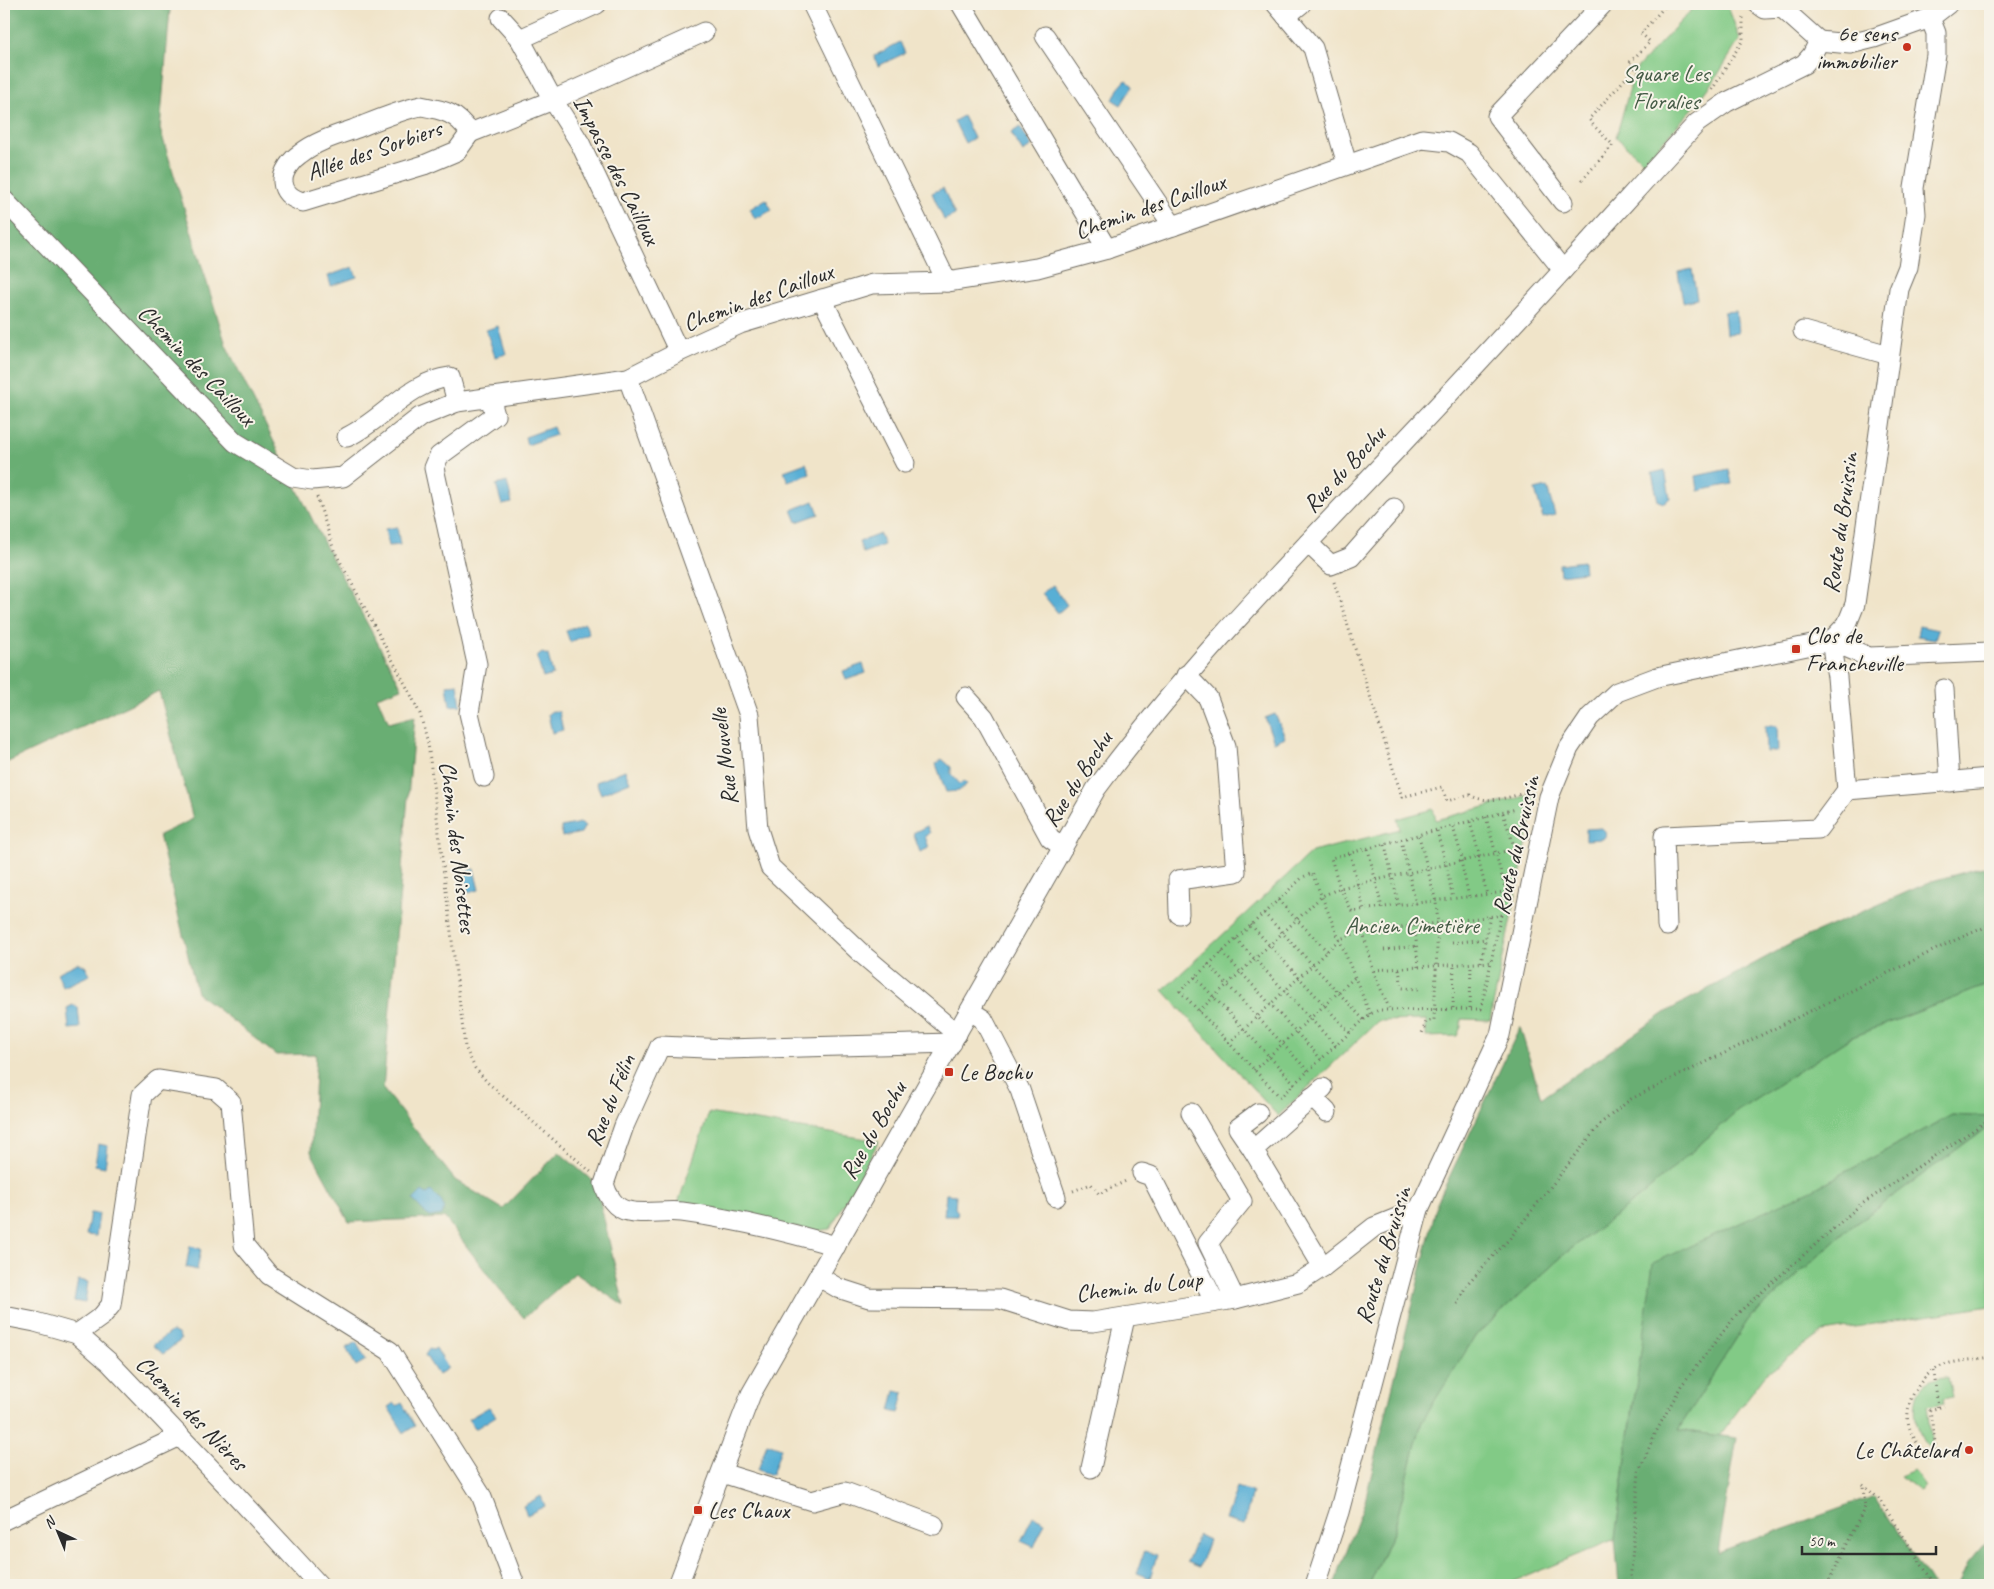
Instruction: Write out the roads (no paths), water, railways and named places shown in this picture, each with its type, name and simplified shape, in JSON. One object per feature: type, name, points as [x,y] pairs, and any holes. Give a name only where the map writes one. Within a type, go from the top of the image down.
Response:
[{"type":"street","points":[[520,39],[597,4]]},
{"type":"street","points":[[812,4],[947,282]]},
{"type":"street","points":[[960,4],[1107,249]]},
{"type":"street","points":[[1301,4],[1281,10],[1312,48],[1347,164]]},
{"type":"street","points":[[1562,202],[1497,116],[1602,4]]},
{"type":"street","points":[[1752,6],[1765,9],[1782,6],[1819,40],[1850,44],[1874,38],[1930,18],[1948,4]]},
{"type":"street","name":"Impasse des Cailloux","points":[[501,18],[520,39],[553,100],[580,144],[679,352]]},
{"type":"street","name":"Route du Bruissin","points":[[1315,1585],[1338,1512],[1419,1208],[1500,1034],[1549,797],[1569,748],[1590,717],[1617,692],[1657,677],[1831,641],[1848,624],[1855,604],[1899,289],[1908,267],[1916,214],[1914,188],[1936,55],[1936,33],[1930,18]]},
{"type":"street","name":"Allée des Sorbiers","points":[[470,133],[463,122],[446,111],[421,106],[402,110],[316,144],[299,154],[288,167],[282,180],[285,190],[293,199],[303,202],[424,165],[457,151],[470,133],[553,100],[704,32]]},
{"type":"street","points":[[1045,36],[1173,226]]},
{"type":"street","name":"Rue du Bochu","points":[[678,1585],[751,1394],[1096,789],[1135,736],[1186,675],[1308,543],[1471,372],[1697,123],[1727,102],[1804,64],[1812,55],[1819,40]]},
{"type":"street","name":"Chemin des Cailloux","points":[[4,200],[235,442],[293,477],[312,480],[343,477],[420,417],[457,402],[628,378],[740,324],[872,284],[947,282],[1037,268],[1107,249],[1422,139],[1449,142],[1468,153],[1563,270]]},
{"type":"street","points":[[822,299],[905,463]]},
{"type":"street","points":[[1803,332],[1890,355]]},
{"type":"street","points":[[347,437],[364,430],[410,392],[438,379],[450,378],[457,402]]},
{"type":"street","name":"Rue Nouvelle","points":[[628,378],[749,715],[758,829],[770,867],[954,1038]]},
{"type":"street","points":[[484,778],[469,713],[477,664],[434,468],[439,456],[495,415],[490,397]]},
{"type":"street","points":[[1308,543],[1331,566],[1351,557],[1394,508]]},
{"type":"street","points":[[1831,641],[1869,657],[1990,652]]},
{"type":"street","points":[[1668,926],[1664,836],[1818,828],[1847,790],[1837,677],[1831,641]]},
{"type":"street","points":[[1179,914],[1178,880],[1236,872],[1226,746],[1208,698],[1186,675]]},
{"type":"street","points":[[1944,689],[1950,782]]},
{"type":"street","points":[[966,697],[984,717],[1050,838],[1063,848]]},
{"type":"street","points":[[1847,790],[1990,778]]},
{"type":"street","points":[[970,1011],[983,1019],[1020,1090],[1056,1197]]},
{"type":"street","name":"Rue du Félin","points":[[836,1246],[775,1228],[705,1215],[673,1211],[627,1212],[613,1202],[607,1194],[604,1184],[624,1126],[660,1046],[727,1049],[954,1038]]},
{"type":"street","points":[[77,1334],[102,1316],[111,1305],[142,1096],[158,1080],[216,1089],[231,1102],[244,1245],[269,1275],[390,1351],[481,1495],[515,1585]]},
{"type":"street","points":[[1253,1150],[1318,1093],[1326,1112]]},
{"type":"street","points":[[1191,1113],[1242,1201],[1208,1243],[1235,1299]]},
{"type":"street","points":[[1258,1113],[1238,1128],[1323,1267]]},
{"type":"street","points":[[1142,1173],[1151,1176],[1215,1302]]},
{"type":"street","name":"Chemin du Loup","points":[[819,1277],[838,1288],[869,1298],[1000,1299],[1069,1322],[1093,1322],[1235,1299],[1298,1283],[1323,1267],[1374,1227],[1419,1208]]},
{"type":"street","name":"Chemin des Nières","points":[[4,1316],[35,1322],[77,1334],[109,1362],[319,1585]]},
{"type":"street","points":[[1090,1468],[1125,1318]]},
{"type":"street","points":[[9,1513],[180,1436]]},
{"type":"street","points":[[722,1473],[812,1501],[845,1492],[934,1525]]},
{"type":"water","points":[[900,42],[905,53],[878,66],[874,56]]},
{"type":"water","points":[[1126,80],[1133,86],[1121,105],[1113,100],[1118,89]]},
{"type":"water","points":[[963,116],[974,138],[965,143],[954,121]]},
{"type":"water","points":[[1020,127],[1032,146],[1023,152],[1011,133]]},
{"type":"water","points":[[943,188],[955,215],[944,220],[932,193]]},
{"type":"water","points":[[766,199],[772,210],[755,219],[750,209]]},
{"type":"water","points":[[353,267],[357,277],[331,286],[328,276]]},
{"type":"water","points":[[1692,269],[1697,299],[1683,302],[1678,272]]},
{"type":"water","points":[[1736,311],[1738,333],[1726,334],[1724,312]]},
{"type":"water","points":[[498,326],[506,354],[495,357],[486,330]]},
{"type":"water","points":[[553,427],[556,435],[527,445],[525,437]]},
{"type":"water","points":[[806,463],[810,474],[788,482],[784,471]]},
{"type":"water","points":[[1729,469],[1732,484],[1698,491],[1696,476]]},
{"type":"water","points":[[1665,470],[1670,498],[1664,503],[1658,501],[1652,473]]},
{"type":"water","points":[[507,482],[512,503],[502,505],[496,485]]},
{"type":"water","points":[[1547,487],[1555,515],[1543,518],[1535,490]]},
{"type":"water","points":[[814,501],[819,514],[797,522],[792,510]]},
{"type":"water","points":[[397,527],[400,545],[389,546],[385,529]]},
{"type":"water","points":[[880,534],[884,545],[863,553],[859,542]]},
{"type":"water","points":[[1583,561],[1584,572],[1560,575],[1559,564]]},
{"type":"water","points":[[1053,585],[1067,605],[1058,613],[1042,593]]},
{"type":"water","points":[[585,623],[589,634],[570,642],[566,631]]},
{"type":"water","points":[[1919,626],[1938,630],[1935,639],[1917,636]]},
{"type":"water","points":[[542,653],[548,655],[553,675],[543,678],[537,657]]},
{"type":"water","points":[[863,664],[866,673],[846,680],[843,671]]},
{"type":"water","points":[[458,684],[461,705],[450,706],[447,685]]},
{"type":"water","points":[[552,711],[559,712],[563,730],[552,733],[548,714]]},
{"type":"water","points":[[1275,714],[1285,737],[1274,742],[1265,718]]},
{"type":"water","points":[[1765,726],[1777,726],[1778,751],[1766,752]]},
{"type":"water","points":[[942,759],[951,767],[951,774],[960,784],[964,781],[967,784],[959,791],[946,792],[936,764]]},
{"type":"water","points":[[625,770],[630,782],[601,794],[596,782]]},
{"type":"water","points":[[580,823],[585,826],[581,833],[562,837],[561,827]]},
{"type":"water","points":[[927,826],[930,833],[925,836],[929,848],[920,852],[913,833]]},
{"type":"water","points":[[1602,828],[1606,835],[1603,839],[1586,840],[1586,829]]},
{"type":"water","points":[[474,869],[479,890],[468,892],[464,871]]},
{"type":"water","points":[[78,963],[85,966],[90,975],[63,987],[57,973]]},
{"type":"water","points":[[73,1005],[78,1007],[80,1028],[69,1029],[67,1008]]},
{"type":"water","points":[[98,1144],[108,1146],[105,1167],[95,1165]]},
{"type":"water","points":[[422,1191],[427,1194],[431,1191],[441,1201],[443,1204],[442,1215],[429,1217],[413,1200]]},
{"type":"water","points":[[946,1194],[956,1195],[955,1208],[958,1212],[957,1216],[944,1216]]},
{"type":"water","points":[[90,1213],[99,1214],[96,1236],[86,1235]]},
{"type":"water","points":[[190,1246],[201,1249],[197,1270],[186,1267]]},
{"type":"water","points":[[78,1280],[88,1282],[85,1303],[74,1301]]},
{"type":"water","points":[[172,1331],[178,1334],[181,1340],[163,1354],[153,1345]]},
{"type":"water","points":[[356,1342],[366,1360],[356,1366],[346,1348]]},
{"type":"water","points":[[436,1348],[448,1368],[438,1375],[425,1355],[429,1349],[433,1350]]},
{"type":"water","points":[[895,1391],[904,1393],[899,1413],[890,1411]]},
{"type":"water","points":[[394,1403],[397,1406],[402,1403],[415,1426],[404,1433],[388,1407]]},
{"type":"water","points":[[489,1407],[496,1416],[475,1429],[468,1419]]},
{"type":"water","points":[[767,1443],[781,1448],[772,1475],[758,1470]]},
{"type":"water","points":[[1237,1487],[1252,1492],[1244,1525],[1226,1520]]},
{"type":"water","points":[[541,1496],[545,1506],[527,1515],[523,1506]]},
{"type":"water","points":[[1033,1516],[1045,1522],[1034,1547],[1021,1541]]},
{"type":"water","points":[[1198,1535],[1209,1540],[1199,1567],[1187,1562]]},
{"type":"water","points":[[1144,1551],[1157,1555],[1150,1578],[1137,1573]]},
{"type":"place","name":"6e sens immobilier","points":[[1907,47]]},
{"type":"place","name":"Clos de Francheville","points":[[1796,649]]},
{"type":"place","name":"Le Bochu","points":[[949,1072]]},
{"type":"place","name":"Le Châtelard","points":[[1969,1450]]},
{"type":"place","name":"Les Chaux","points":[[698,1510]]},
{"type":"park label","name":"Square Les Floralies","points":[[1666,87]]},
{"type":"park label","name":"Ancien Cimetière","points":[[1412,925]]}]
